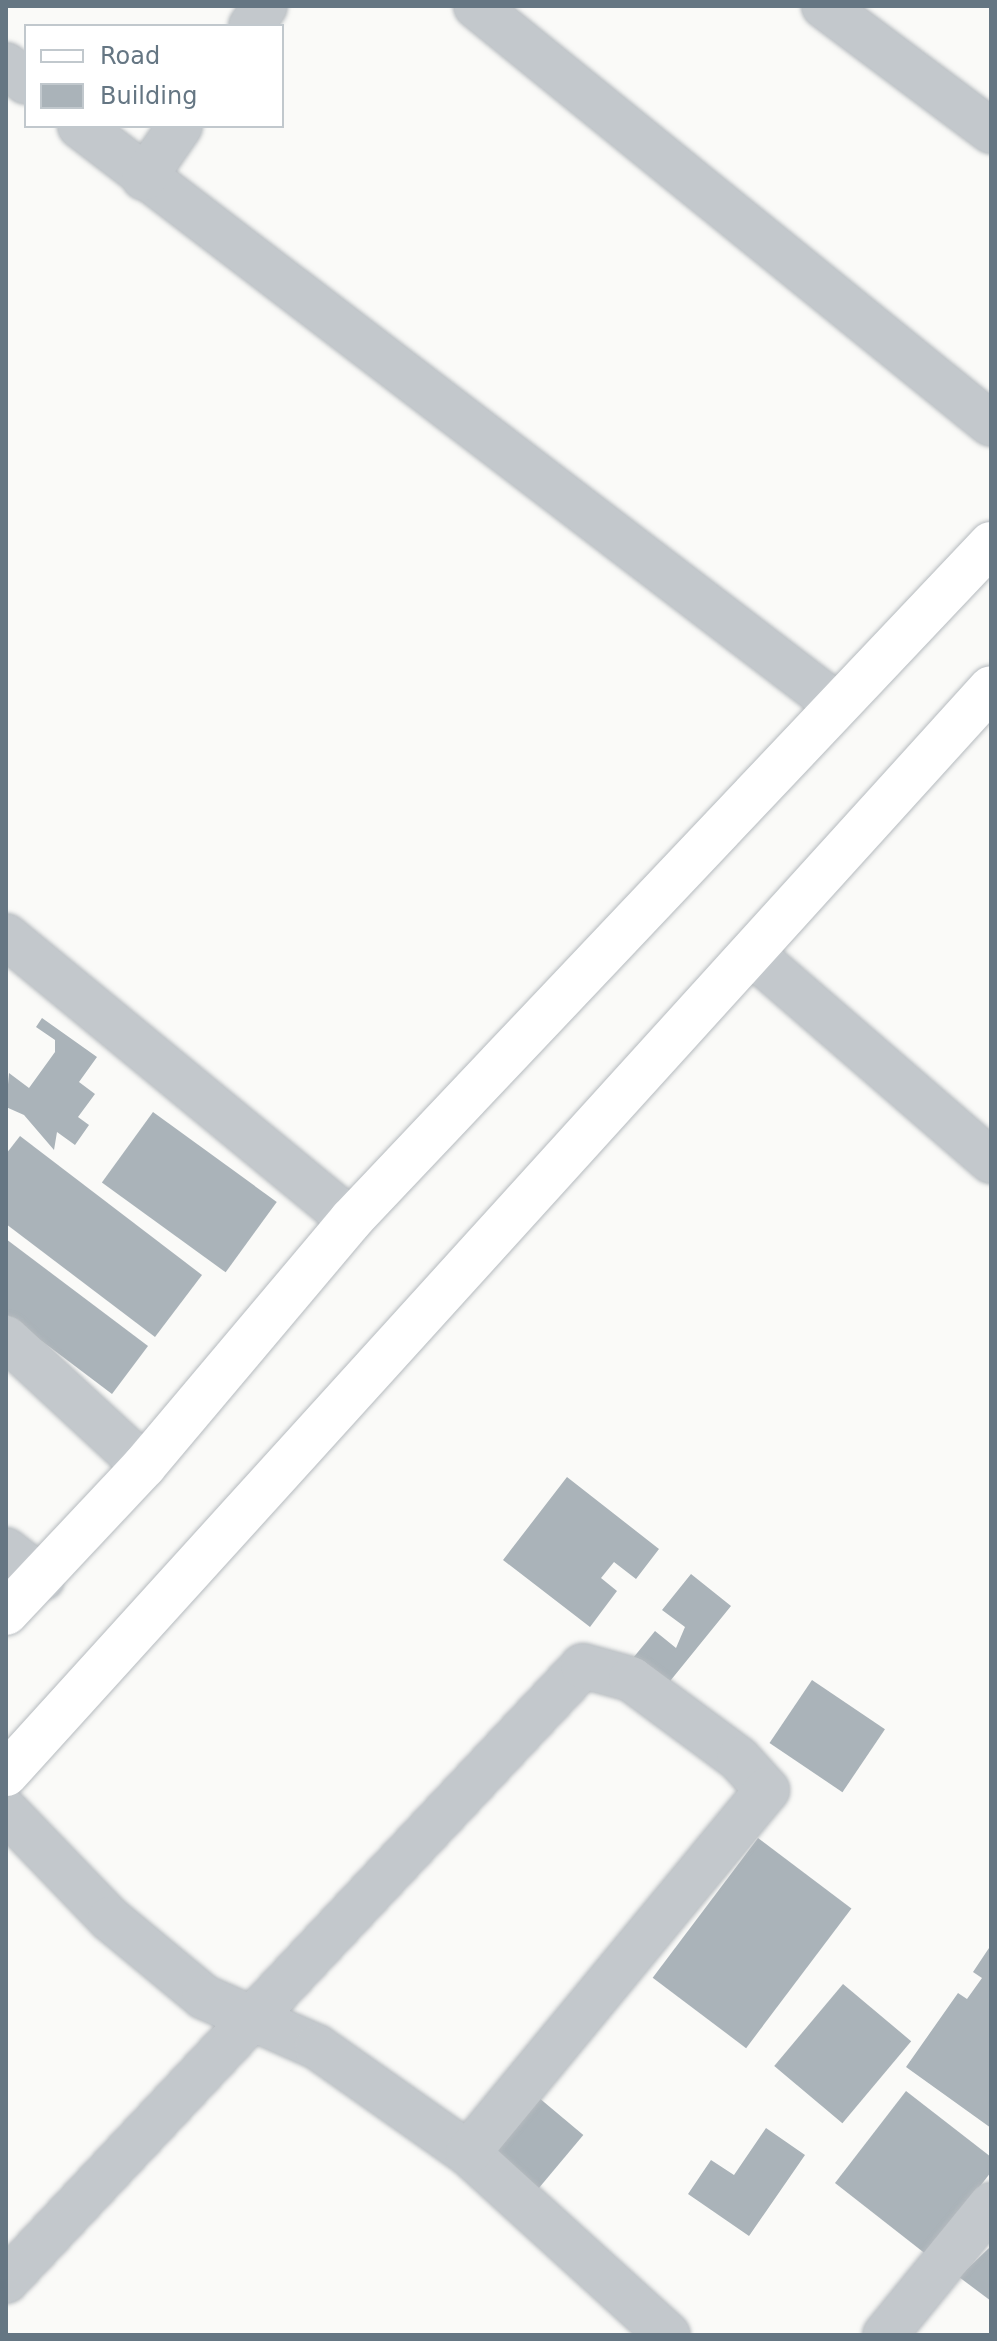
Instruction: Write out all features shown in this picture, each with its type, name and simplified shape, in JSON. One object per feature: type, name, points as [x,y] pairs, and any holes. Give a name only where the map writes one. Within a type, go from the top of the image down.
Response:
[{"type":"main road","points":[[6,1613],[144,1466],[351,1220],[991,544]]},
{"type":"main road","points":[[6,1774],[991,688]]},
{"type":"street","points":[[252,24],[265,6]]},
{"type":"street","points":[[476,6],[991,424]]},
{"type":"street","points":[[824,6],[991,131]]},
{"type":"street","points":[[6,65],[24,80]]},
{"type":"street","points":[[82,128],[837,705]]},
{"type":"street","points":[[144,178],[179,128]]},
{"type":"street","points":[[6,936],[351,1220]]},
{"type":"street","points":[[751,953],[991,1161]]},
{"type":"street","points":[[6,1338],[144,1466]]},
{"type":"street","points":[[6,1550],[42,1578]]},
{"type":"street","points":[[6,2281],[583,1666],[631,1679],[739,1759],[767,1790],[468,2153]]},
{"type":"street","points":[[6,1811],[110,1919],[204,1997],[317,2047],[468,2153],[668,2335]]},
{"type":"street","points":[[885,2335],[991,2205]]},
{"type":"building","points":[[42,1018],[97,1057],[79,1082],[95,1094],[78,1117],[89,1125],[75,1145],[57,1132],[54,1150],[24,1115],[6,1107],[9,1073],[29,1088],[55,1052],[55,1040],[36,1027]]},
{"type":"building","points":[[153,1112],[277,1202],[226,1272],[102,1182]]},
{"type":"building","points":[[20,1136],[202,1275],[155,1337],[6,1224],[6,1154]]},
{"type":"building","points":[[6,1239],[148,1346],[112,1394],[6,1314]]},
{"type":"building","points":[[567,1477],[659,1549],[636,1579],[614,1562],[601,1578],[617,1591],[590,1627],[503,1560]]},
{"type":"building","points":[[691,1574],[731,1606],[662,1691],[629,1663],[655,1631],[676,1648],[685,1627],[662,1610]]},
{"type":"building","points":[[812,1680],[885,1729],[842,1792],[770,1743]]},
{"type":"building","points":[[758,1838],[851,1908],[746,2048],[653,1978]]},
{"type":"building","points":[[991,1945],[991,2128],[906,2067],[958,1993],[967,1999],[982,1978],[973,1972]]},
{"type":"building","points":[[843,1984],[911,2041],[842,2123],[774,2066]]},
{"type":"building","points":[[906,2091],[991,2157],[991,2172],[927,2255],[835,2183]]},
{"type":"building","points":[[532,2092],[583,2135],[527,2202],[476,2159]]},
{"type":"building","points":[[766,2128],[805,2155],[749,2236],[688,2194],[711,2160],[734,2175]]},
{"type":"building","points":[[991,2246],[991,2301],[959,2277]]}]
